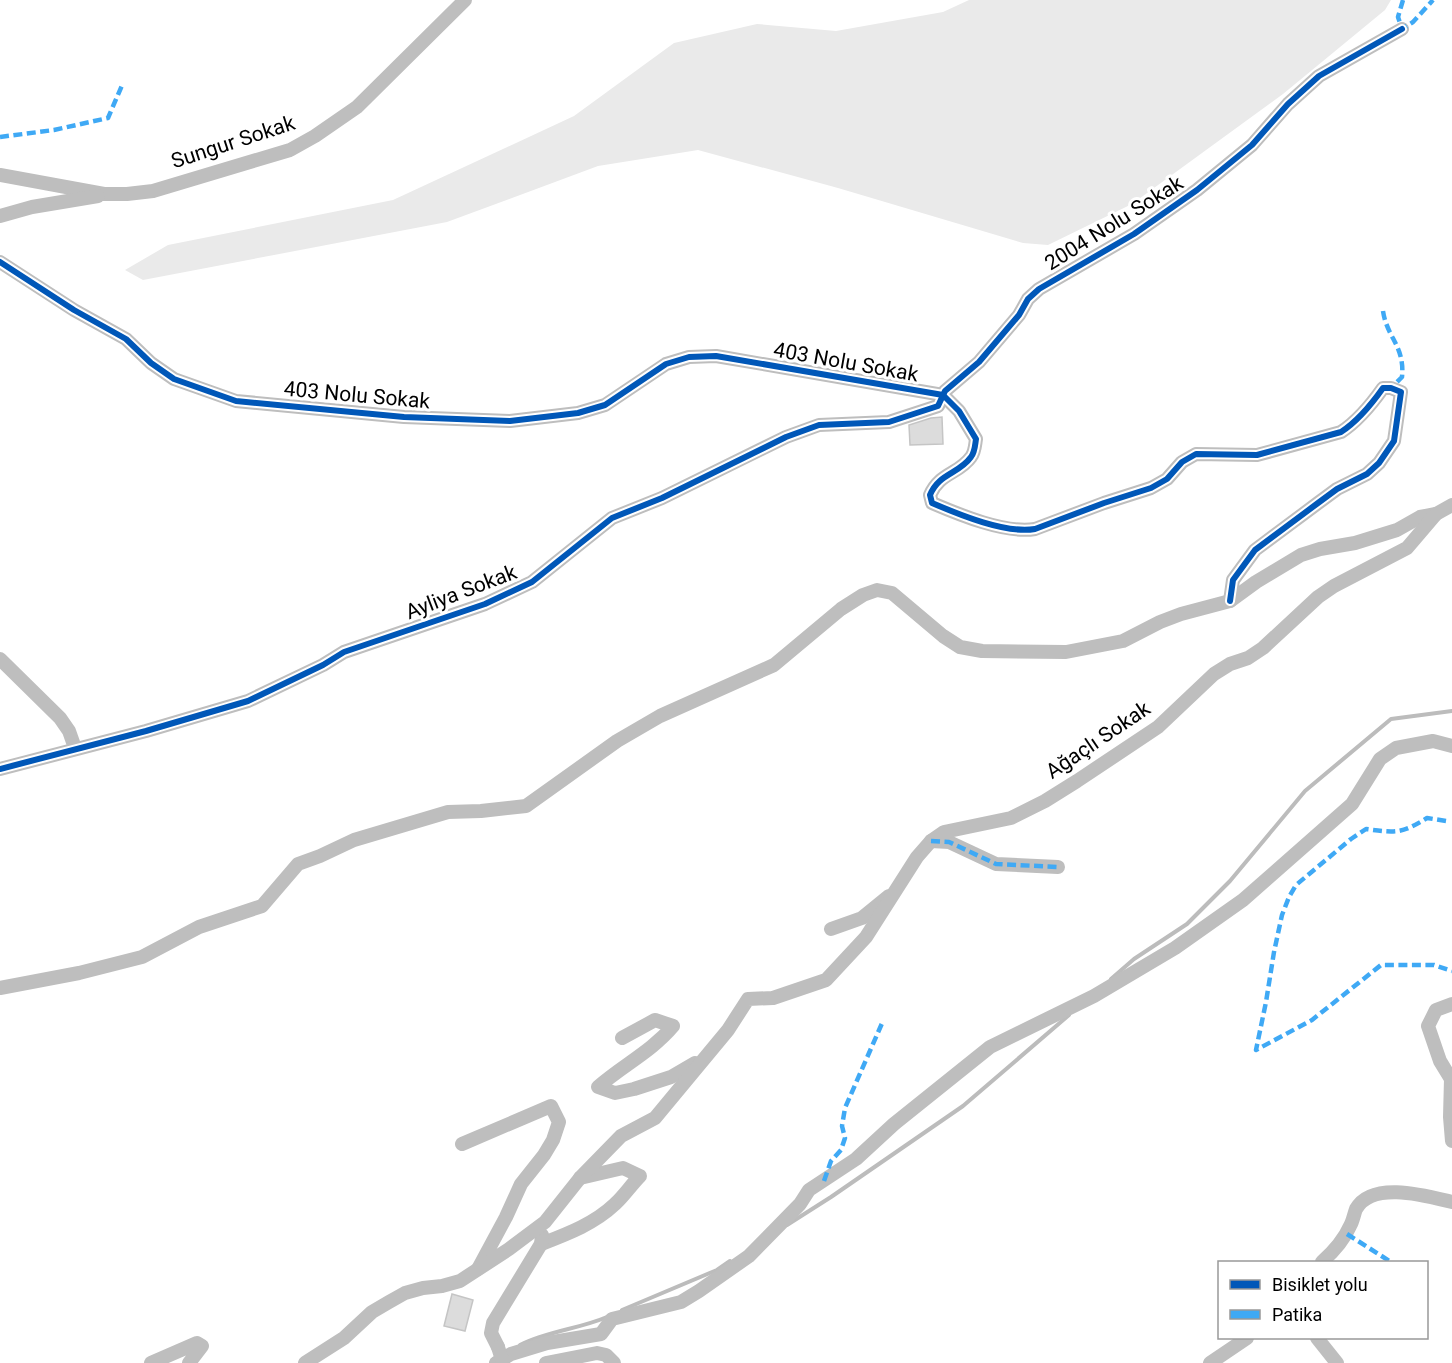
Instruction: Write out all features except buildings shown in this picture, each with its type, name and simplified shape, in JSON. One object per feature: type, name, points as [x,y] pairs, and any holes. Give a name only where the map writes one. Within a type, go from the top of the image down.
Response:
[{"type":"street","name":"Sungur Sokak","points":[[0,175],[104,194],[127,194],[153,191],[290,150],[357,107],[465,0]]},
{"type":"street","name":"2004 Nolu Sokak","points":[[944,395],[945,391],[979,362],[1019,315],[1028,299],[1039,289],[1134,234],[1197,190],[1251,145],[1288,104],[1319,76],[1402,29]]},
{"type":"street","points":[[0,216],[32,207],[104,194]]},
{"type":"street","name":"403 Nolu Sokak","points":[[0,262],[74,310],[126,339],[151,363],[174,379],[236,401],[404,417],[510,421],[578,413],[605,405],[666,364],[689,357],[716,356],[944,395],[959,411],[976,439],[973,456],[935,483],[930,495],[932,503],[1008,529],[1024,531],[1151,489],[1167,479],[1182,462],[1196,454],[1257,455],[1341,432],[1353,425],[1383,388],[1401,392],[1394,441],[1379,463],[1367,474],[1337,489],[1255,550],[1233,580],[1230,601]]},
{"type":"street","name":"Ayliya Sokak","points":[[0,769],[146,731],[248,701],[323,665],[344,652],[484,604],[532,582],[612,518],[662,498],[786,437],[819,425],[889,422],[938,406],[944,395]]},
{"type":"street","name":"Ağaçlı Sokak","points":[[702,1059],[728,1030],[748,999],[773,998],[826,980],[866,937],[917,857],[931,841],[944,832],[1011,818],[1077,781],[1158,727],[1214,674],[1230,664],[1248,658],[1263,648],[1326,591],[1407,548],[1436,514],[1452,505]]},
{"type":"street","points":[[0,988],[79,973],[142,957],[199,927],[262,906],[298,864],[354,840],[448,812],[526,806],[617,741],[660,716],[774,665],[841,609],[863,595],[877,591],[892,593],[943,636],[960,647],[982,651],[1066,652],[1124,642],[1160,622],[1230,601],[1256,582],[1301,555],[1355,543],[1397,530],[1420,517],[1436,514]]},
{"type":"street","points":[[0,659],[60,718],[69,731],[75,748]]},
{"type":"street","points":[[496,1363],[511,1354],[547,1343],[602,1334],[612,1319],[681,1302],[749,1256],[800,1204],[809,1190],[856,1159],[894,1124],[990,1047],[1094,996],[1175,948],[1244,900],[1352,804],[1380,759],[1396,748],[1433,741],[1452,746]]},
{"type":"street","points":[[931,841],[949,842],[996,864],[1058,867]]},
{"type":"street","points":[[831,929],[862,918],[897,889]]},
{"type":"street","points":[[1452,1004],[1436,1010],[1428,1026],[1440,1061],[1450,1079],[1452,1141]]},
{"type":"street","points":[[622,1038],[656,1020],[673,1026],[661,1040],[612,1074],[598,1087],[615,1093],[671,1077],[702,1059]]},
{"type":"street","points":[[305,1363],[344,1338],[372,1311],[405,1293],[460,1281],[509,1250],[544,1222],[580,1178],[621,1136],[655,1118],[702,1059]]},
{"type":"street","points":[[462,1144],[551,1106],[559,1122],[553,1140],[544,1155],[520,1184],[506,1217],[477,1270]]},
{"type":"street","points":[[541,1245],[583,1227],[600,1216],[614,1205],[640,1176],[623,1168],[580,1178]]},
{"type":"street","points":[[1324,1261],[1347,1234],[1356,1209],[1371,1197],[1385,1192],[1415,1194],[1452,1202]]},
{"type":"street","points":[[503,1363],[491,1333],[493,1323],[541,1245],[544,1222]]},
{"type":"street","points":[[1210,1363],[1246,1339]]},
{"type":"street","points":[[1318,1339],[1337,1363]]},
{"type":"street","points":[[151,1363],[197,1343],[202,1346],[189,1363]]},
{"type":"street","points":[[546,1363],[597,1353],[606,1355],[614,1363]]},
{"type":"shaded area","points":[[969,0],[1391,0],[1385,10],[1283,94],[1132,204],[1048,245],[1023,243],[838,188],[698,150],[598,166],[447,222],[143,280],[125,270],[168,245],[393,200],[574,116],[674,43],[757,24],[836,31],[943,12]]},
{"type":"waterway","points":[[1111,979],[1134,959],[1187,924],[1230,881],[1305,791],[1391,719],[1452,711]]},
{"type":"waterway","points":[[787,1225],[963,1106],[1069,1015]]},
{"type":"waterway","points":[[622,1310],[717,1270],[730,1261]]},
{"type":"waterway","points":[[520,1345],[541,1336],[607,1317]]},
{"type":"marked path","points":[[1403,0],[1398,17],[1402,29],[1413,22],[1433,0]]},
{"type":"marked path","points":[[0,137],[54,130],[108,118],[123,83]]},
{"type":"marked path","points":[[1383,311],[1401,357],[1402,366],[1402,377],[1391,388]]},
{"type":"marked path","points":[[1446,821],[1427,818],[1398,831],[1366,829],[1296,885],[1282,915],[1256,1050],[1312,1020],[1381,965],[1434,965],[1452,971]]},
{"type":"marked path","points":[[931,841],[949,842],[996,864],[1058,867]]},
{"type":"marked path","points":[[824,1181],[831,1161],[841,1150],[845,1138],[842,1126],[845,1108],[883,1021]]},
{"type":"marked path","points":[[1347,1234],[1389,1261]]},
{"type":"cycle path","points":[[0,769],[146,731],[248,701],[323,665],[344,652],[485,604],[532,582],[612,518],[662,498],[786,437],[819,425],[889,422],[938,406],[945,391],[979,362],[1019,315],[1028,299],[1039,289],[1134,234],[1197,190],[1252,145],[1288,104],[1319,76],[1402,29]]},
{"type":"cycle path","points":[[0,262],[74,310],[126,339],[151,363],[174,379],[236,401],[404,417],[510,421],[578,413],[605,405],[666,364],[689,357],[716,356],[943,395],[959,411],[976,439],[973,453],[966,463],[934,488],[930,495],[932,503],[983,522],[1011,529],[1035,529],[1151,488],[1167,479],[1182,462],[1196,454],[1257,455],[1341,432],[1364,412],[1383,388],[1401,392],[1394,441],[1379,463],[1367,474],[1337,489],[1255,550],[1233,580],[1230,601]]}]
